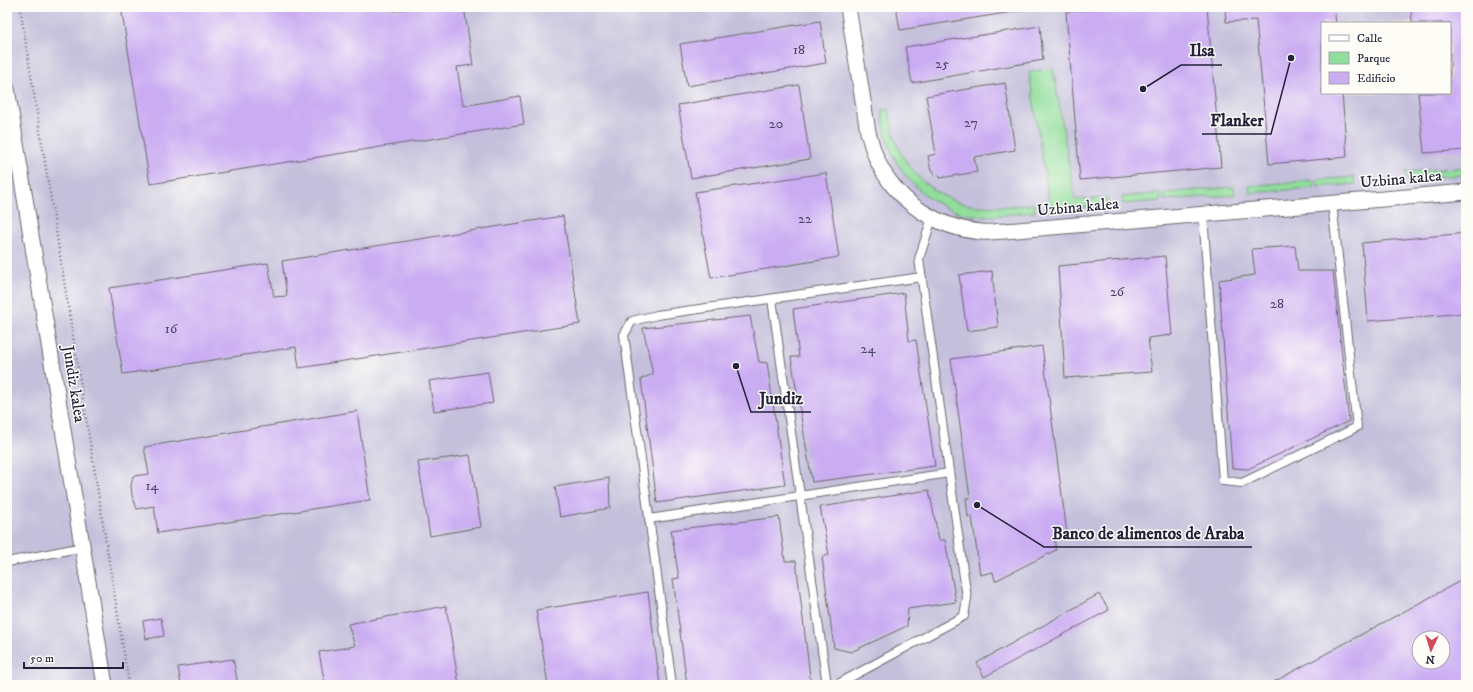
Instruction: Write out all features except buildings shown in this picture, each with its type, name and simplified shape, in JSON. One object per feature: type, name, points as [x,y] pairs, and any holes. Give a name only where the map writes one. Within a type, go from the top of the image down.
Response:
[{"type":"street","name":"Uzbina kalea","points":[[848,7],[868,132],[873,150],[880,166],[900,194],[914,207],[932,218],[965,230],[982,232],[1466,192]]},
{"type":"street","name":"Jundiz kalea","points":[[7,89],[105,685]]},
{"type":"lane","points":[[1203,214],[1223,480],[1242,483],[1357,428],[1332,203]]},
{"type":"lane","points":[[836,685],[964,616],[967,598],[919,259],[932,218]]},
{"type":"lane","points":[[672,685],[624,335],[632,321],[657,315],[922,277]]},
{"type":"lane","points":[[772,298],[827,685]]},
{"type":"lane","points":[[649,519],[949,473]]},
{"type":"lane","points":[[7,562],[82,547]]},
{"type":"path","points":[[20,7],[129,685]]},
{"type":"shaded area","points":[[7,7],[1466,7],[1466,685],[7,685]]},
{"type":"green space","points":[[1053,68],[1075,200],[1107,198],[1107,205],[1047,211],[1046,203],[1049,203],[1029,72]]},
{"type":"green space","points":[[889,109],[894,136],[903,156],[919,178],[929,187],[953,200],[966,204],[979,206],[1013,206],[1034,204],[1035,212],[979,216],[958,212],[933,200],[912,182],[895,160],[887,139],[881,110]]},
{"type":"green space","points":[[1466,167],[1466,175],[1407,179],[1406,172]]},
{"type":"green space","points":[[1354,177],[1355,184],[1318,187],[1316,180]]},
{"type":"green space","points":[[1313,180],[1314,188],[1250,193],[1249,186]]},
{"type":"green space","points":[[1234,187],[1235,195],[1164,200],[1164,193]]},
{"type":"green space","points":[[1160,193],[1161,201],[1123,204],[1122,197]]},
{"type":"place","name":"Flanker","points":[[1291,58]]},
{"type":"place","name":"Ilsa","points":[[1143,89]]},
{"type":"place","name":"Jundiz","points":[[736,366]]},
{"type":"place","name":"Banco de alimentos de Araba","points":[[977,505]]}]
